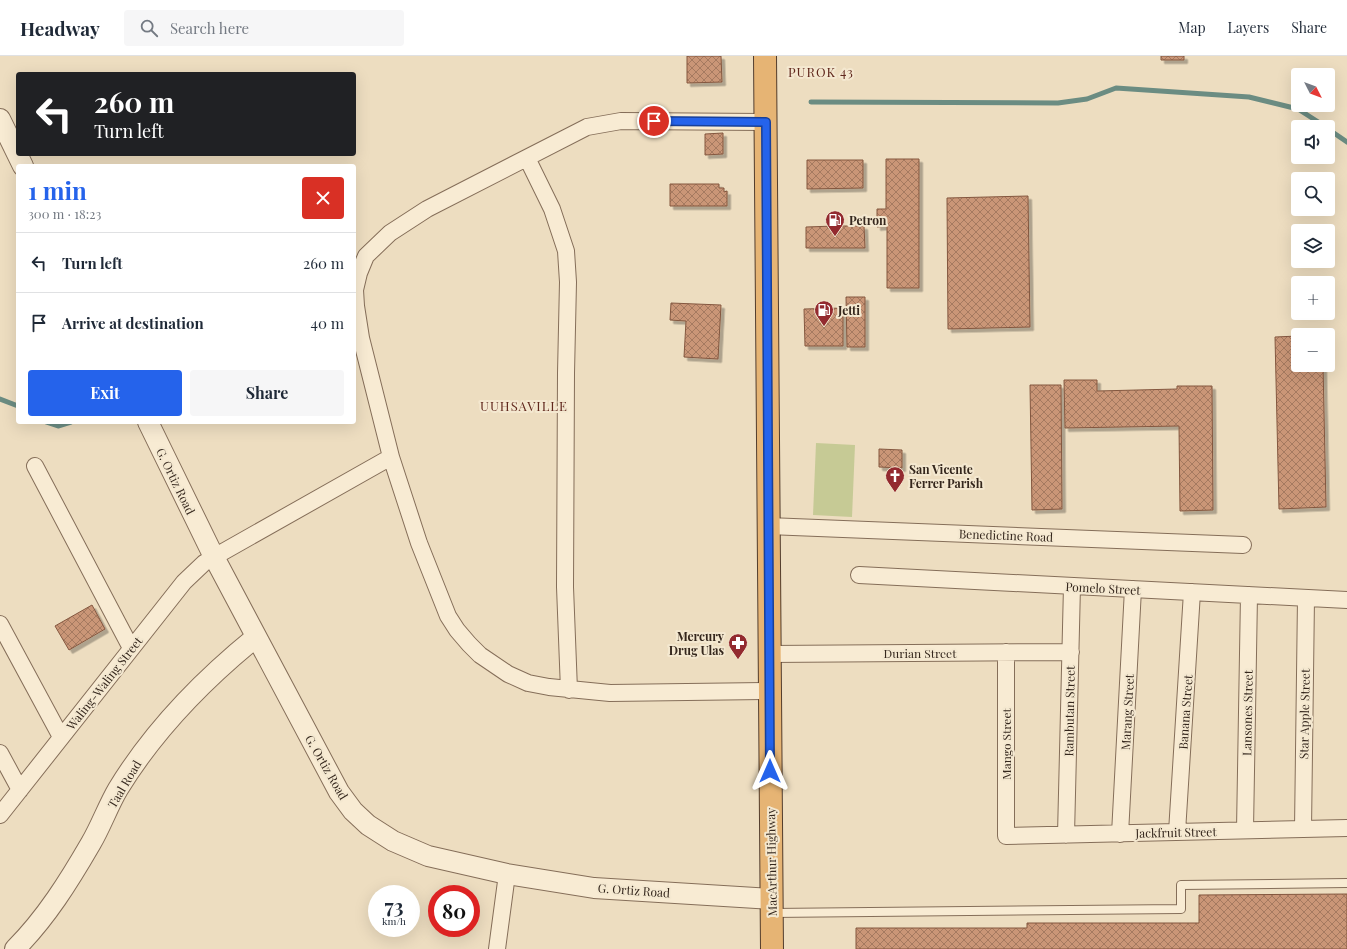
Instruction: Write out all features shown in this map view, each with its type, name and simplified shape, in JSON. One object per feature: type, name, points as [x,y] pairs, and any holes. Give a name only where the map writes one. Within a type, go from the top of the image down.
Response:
[{"type":"highway","name":"MacArthur Highway","points":[[765,56],[772,949]]},
{"type":"street","points":[[0,119],[16,152]]},
{"type":"street","points":[[356,286],[359,273],[366,256],[376,245],[405,222],[573,133],[603,124],[641,121],[766,122]]},
{"type":"street","points":[[527,158],[552,209],[566,251],[568,282],[565,587],[569,690]]},
{"type":"street","points":[[356,306],[361,338],[391,457],[419,543],[448,616],[457,630],[480,655],[508,674],[528,683],[569,690],[610,692],[770,691]]},
{"type":"street","name":"G. Ortiz Road","points":[[149,424],[214,557],[339,792],[353,811],[368,825],[392,841],[428,856],[507,874],[594,888],[771,906]]},
{"type":"street","name":"Waling-Waling Street","points":[[0,815],[130,648],[184,582],[204,563],[391,457]]},
{"type":"street","points":[[35,466],[130,648]]},
{"type":"street","name":"Benedictine Road","points":[[768,526],[1243,545]]},
{"type":"street","name":"Pomelo Street","points":[[859,575],[1347,600]]},
{"type":"street","name":"Rambutan Street","points":[[1066,835],[1072,586]]},
{"type":"street","name":"Marang Street","points":[[1120,834],[1133,589]]},
{"type":"street","name":"Banana Street","points":[[1177,832],[1192,592]]},
{"type":"street","name":"Lansones Street","points":[[1245,830],[1249,595]]},
{"type":"street","name":"Star Apple Street","points":[[1303,829],[1306,598]]},
{"type":"street","points":[[0,624],[61,737]]},
{"type":"street","name":"Taal Road","points":[[15,949],[26,938],[60,894],[91,842],[118,790],[162,728],[223,664],[256,637]]},
{"type":"street","name":"Mango Street","points":[[1006,652],[1006,836]]},
{"type":"street","name":"Durian Street","points":[[769,654],[1071,652]]},
{"type":"street","points":[[0,753],[20,790]]},
{"type":"street","name":"Jackfruit Street","points":[[1006,836],[1347,828]]},
{"type":"street","points":[[497,949],[507,874]]},
{"type":"lane","points":[[771,906],[1182,909],[1181,885],[1347,883]]},
{"type":"green space","points":[[816,443],[855,445],[852,517],[813,515]]},
{"type":"building","points":[[687,56],[721,56],[722,82],[687,83]]},
{"type":"building","points":[[1161,56],[1184,56],[1184,60],[1161,60]]},
{"type":"building","points":[[723,133],[723,154],[705,155],[705,134]]},
{"type":"building","points":[[886,159],[919,159],[919,288],[887,288],[887,226],[877,227],[877,209],[886,209]]},
{"type":"building","points":[[807,160],[863,160],[863,188],[807,189]]},
{"type":"building","points":[[670,184],[719,184],[719,188],[724,188],[724,192],[727,191],[727,206],[670,206]]},
{"type":"building","points":[[1028,196],[1030,327],[948,329],[947,198]]},
{"type":"building","name":"Petron","points":[[864,226],[865,248],[806,248],[806,227]]},
{"type":"building","points":[[846,297],[865,297],[865,347],[847,347]]},
{"type":"building","points":[[671,303],[721,305],[718,359],[684,357],[686,321],[670,320]]},
{"type":"building","name":"Jetti","points":[[843,308],[843,346],[805,346],[804,309]]},
{"type":"building","points":[[1291,336],[1291,372],[1323,372],[1326,507],[1279,509],[1275,337]]},
{"type":"building","points":[[1064,380],[1097,380],[1097,391],[1177,389],[1177,386],[1212,386],[1213,510],[1180,511],[1179,426],[1065,428]]},
{"type":"building","points":[[1030,385],[1061,385],[1062,509],[1032,510]]},
{"type":"building","points":[[879,449],[902,450],[902,468],[879,467]]},
{"type":"building","points":[[92,605],[105,629],[69,650],[55,626]]},
{"type":"building","points":[[1347,894],[1347,949],[856,949],[856,928],[1027,928],[1027,923],[1199,923],[1199,895]]},
{"type":"waterway","points":[[811,102],[1058,103],[1087,99],[1116,88],[1249,97],[1298,109],[1315,120]]},
{"type":"waterway","points":[[1335,134],[1347,142]]},
{"type":"waterway","points":[[0,399],[16,405]]},
{"type":"waterway","points":[[52,424],[58,426],[64,424]]},
{"type":"place","name":"Petron","points":[[835,237]]},
{"type":"place","name":"Jetti","points":[[824,327]]},
{"type":"place","name":"San Vicente Ferrer Parish","points":[[895,493]]},
{"type":"place","name":"Mercury Drug Ulas","points":[[738,660]]},
{"type":"district","name":"PUROK 43","points":[[821,71]]},
{"type":"district","name":"UUHSAVILLE","points":[[524,405]]},
{"type":"route","points":[[654,121],[766,122],[770,771]]}]
